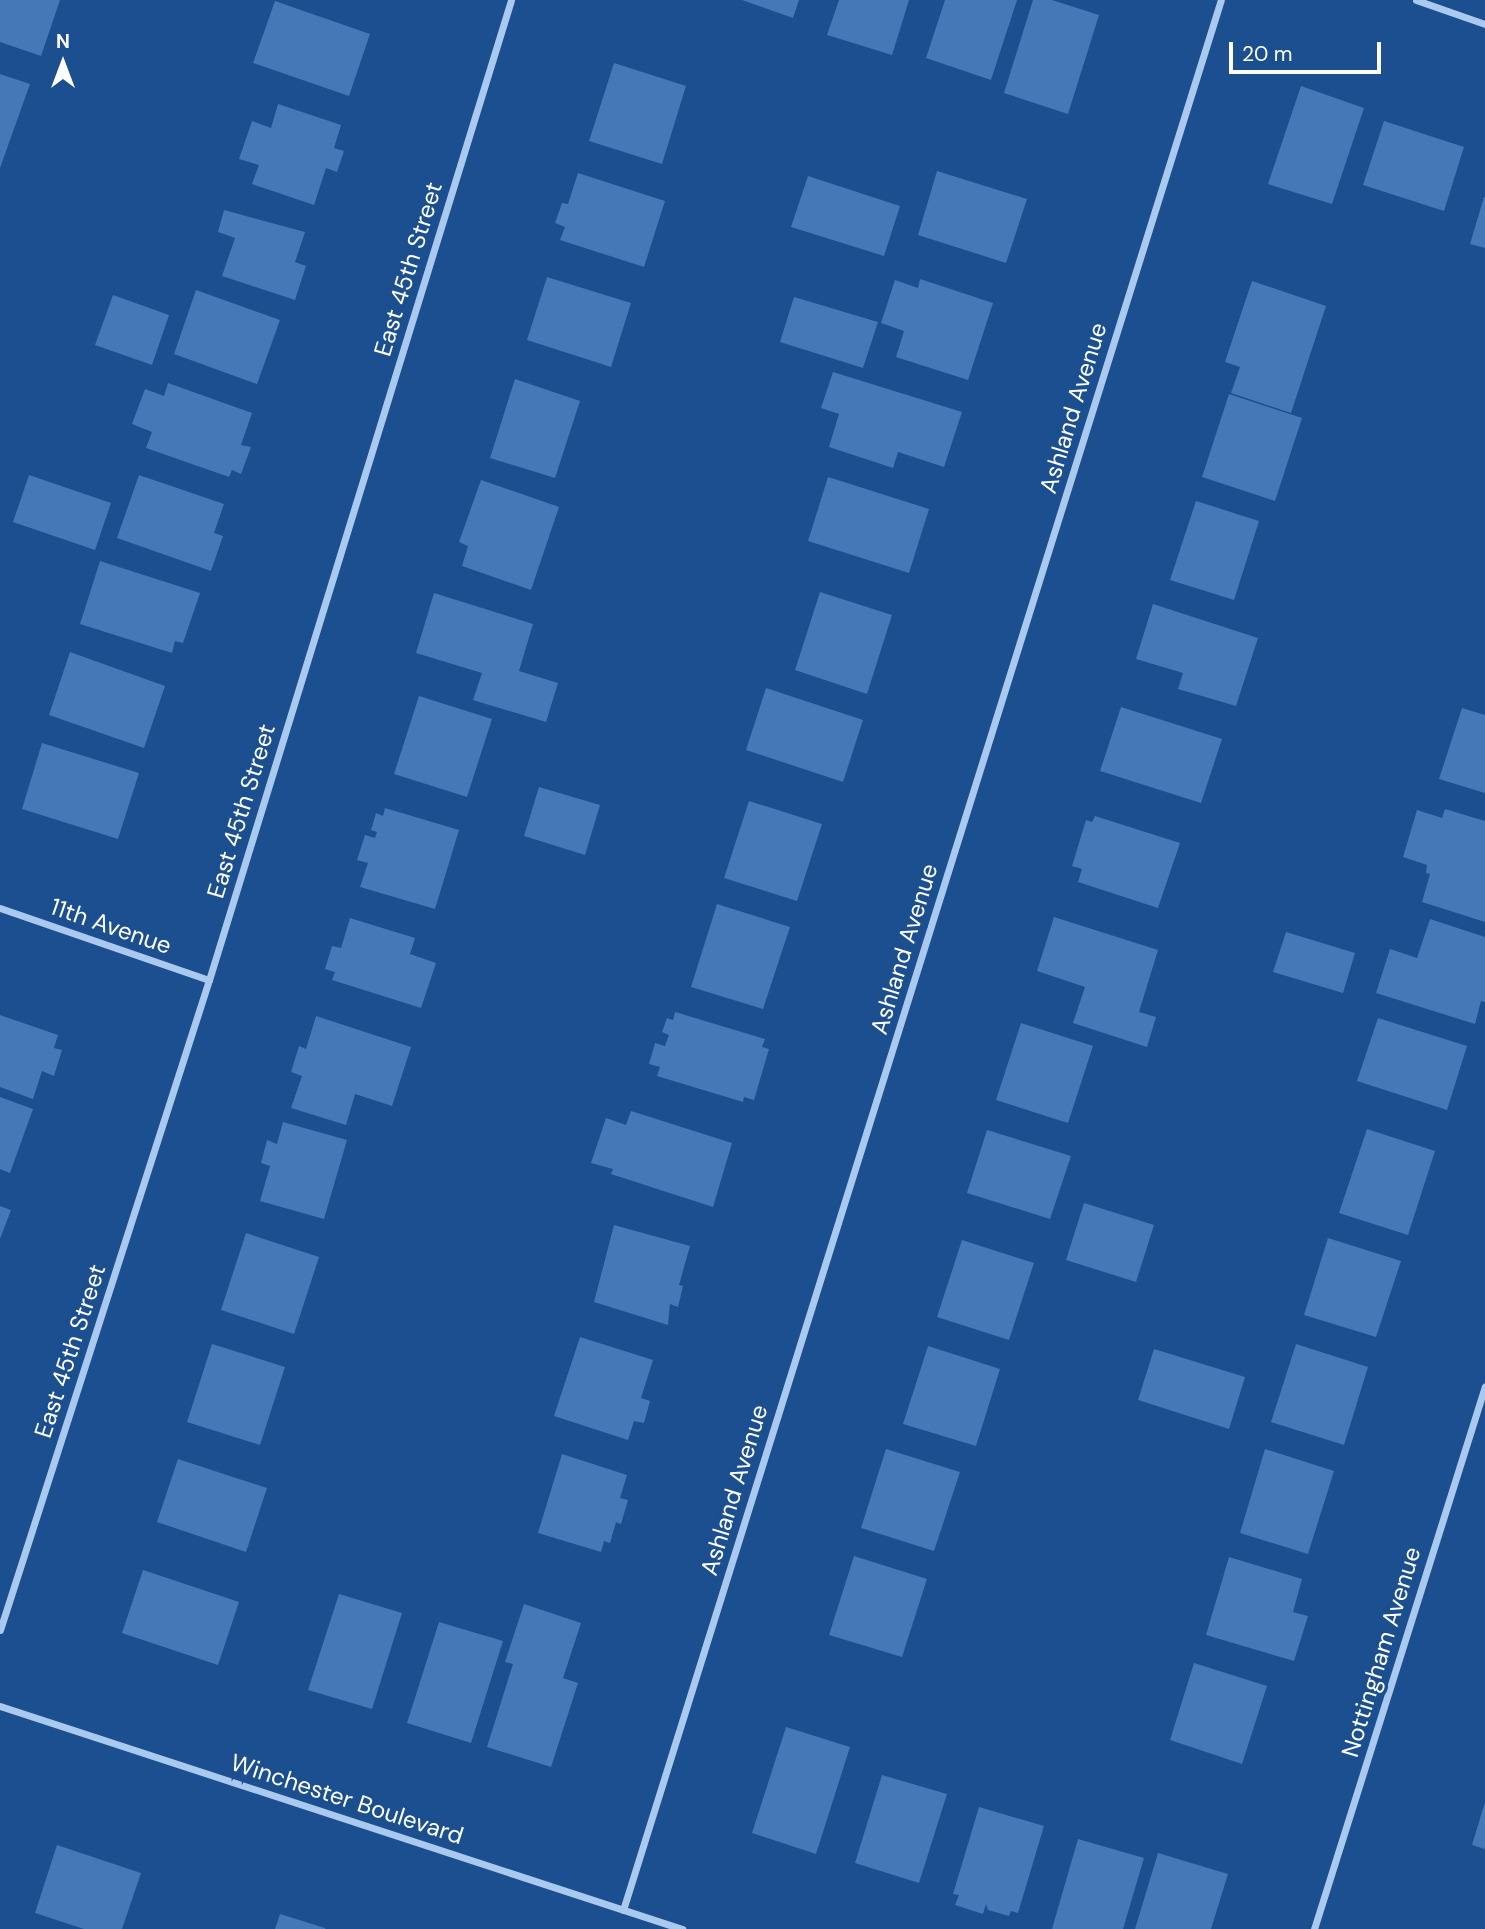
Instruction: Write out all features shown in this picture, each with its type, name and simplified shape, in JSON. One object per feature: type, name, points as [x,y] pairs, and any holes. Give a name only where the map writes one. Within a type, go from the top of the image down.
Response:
[{"type":"street","name":"East 45th Street","points":[[0,1630],[209,980],[512,0]]},
{"type":"street","name":"Ashland Avenue","points":[[622,1910],[1222,0]]},
{"type":"street","points":[[1416,0],[1485,24]]},
{"type":"street","name":"11th Avenue","points":[[0,908],[209,980]]},
{"type":"street","name":"Nottingham Avenue","points":[[1314,1929],[1485,1386]]},
{"type":"street","name":"Winchester Boulevard","points":[[0,1706],[682,1929]]},
{"type":"building","points":[[0,0],[60,0],[41,56],[0,42]]},
{"type":"building","points":[[742,0],[799,0],[793,18]]},
{"type":"building","points":[[839,0],[909,0],[892,55],[827,35]]},
{"type":"building","points":[[945,0],[1017,0],[991,80],[926,58]]},
{"type":"building","points":[[1033,0],[1052,0],[1099,15],[1068,114],[1004,93]]},
{"type":"building","points":[[275,1],[370,34],[349,96],[253,63]]},
{"type":"building","points":[[614,63],[686,86],[662,164],[589,141]]},
{"type":"building","points":[[0,74],[30,84],[0,168]]},
{"type":"building","points":[[1301,86],[1364,108],[1332,204],[1268,184]]},
{"type":"building","points":[[278,104],[341,125],[334,148],[344,151],[337,172],[326,168],[314,205],[252,184],[259,165],[239,159],[252,121],[271,128]]},
{"type":"building","points":[[1384,121],[1464,147],[1444,211],[1363,185]]},
{"type":"building","points":[[937,171],[1027,199],[1006,263],[918,235]]},
{"type":"building","points":[[578,173],[665,201],[644,267],[560,240],[565,227],[555,223],[562,203],[568,204]]},
{"type":"building","points":[[808,176],[900,206],[884,256],[791,227]]},
{"type":"building","points":[[1485,197],[1485,248],[1470,244]]},
{"type":"building","points":[[224,210],[305,232],[295,262],[306,266],[295,300],[222,276],[235,238],[218,232]]},
{"type":"building","points":[[547,277],[631,303],[611,367],[527,340]]},
{"type":"building","points":[[920,279],[993,303],[968,380],[896,357],[904,331],[881,323],[895,280],[918,288]]},
{"type":"building","points":[[1252,281],[1326,306],[1291,413],[1231,393],[1240,367],[1225,362]]},
{"type":"building","points":[[196,290],[280,320],[257,384],[174,354]]},
{"type":"building","points":[[113,295],[169,315],[152,365],[95,345]]},
{"type":"building","points":[[794,297],[878,322],[863,368],[780,342]]},
{"type":"building","points":[[833,372],[962,412],[944,467],[898,452],[893,468],[829,447],[839,414],[821,408]]},
{"type":"building","points":[[515,379],[580,401],[555,478],[490,458]]},
{"type":"building","points":[[168,383],[252,413],[241,445],[251,447],[241,474],[232,470],[229,477],[146,448],[152,432],[132,424],[145,389],[164,396]]},
{"type":"building","points":[[1229,394],[1302,418],[1275,501],[1202,477]]},
{"type":"building","points":[[29,475],[111,503],[95,550],[13,522]]},
{"type":"building","points":[[139,475],[224,504],[214,533],[223,536],[211,571],[117,538]]},
{"type":"building","points":[[828,477],[929,509],[909,573],[808,541]]},
{"type":"building","points":[[481,480],[559,507],[531,590],[462,566],[468,546],[459,542]]},
{"type":"building","points":[[1196,501],[1259,521],[1234,600],[1170,580]]},
{"type":"building","points":[[100,561],[200,593],[183,643],[175,641],[172,653],[80,624]]},
{"type":"building","points":[[820,592],[892,615],[867,694],[795,670]]},
{"type":"building","points":[[434,593],[533,624],[519,671],[558,683],[546,722],[473,700],[482,673],[416,653]]},
{"type":"building","points":[[1153,604],[1258,638],[1236,706],[1178,689],[1183,673],[1136,659]]},
{"type":"building","points":[[70,652],[165,686],[144,748],[49,715]]},
{"type":"building","points":[[766,688],[863,720],[843,782],[746,750]]},
{"type":"building","points":[[419,696],[492,719],[467,797],[394,774]]},
{"type":"building","points":[[1121,707],[1222,739],[1201,803],[1100,771]]},
{"type":"building","points":[[1462,708],[1485,715],[1485,793],[1439,779]]},
{"type":"building","points":[[42,743],[139,773],[118,839],[22,809]]},
{"type":"building","points":[[539,787],[600,805],[585,855],[524,836]]},
{"type":"building","points":[[749,801],[822,824],[797,901],[724,878]]},
{"type":"building","points":[[385,808],[459,830],[435,909],[360,887],[368,863],[357,860],[365,835],[375,838],[377,832],[371,830],[376,813],[383,816]]},
{"type":"building","points":[[1445,809],[1485,821],[1485,922],[1422,902],[1430,874],[1426,873],[1427,865],[1403,857],[1417,810],[1442,818]]},
{"type":"building","points":[[1095,816],[1180,843],[1158,908],[1078,882],[1082,869],[1072,866],[1086,820],[1092,822]]},
{"type":"building","points":[[717,904],[790,927],[763,1009],[691,987]]},
{"type":"building","points":[[1054,917],[1158,950],[1139,1012],[1156,1017],[1147,1047],[1073,1023],[1085,987],[1037,971]]},
{"type":"building","points":[[350,918],[415,938],[410,954],[436,963],[421,1008],[332,980],[335,972],[325,969],[332,946],[341,948]]},
{"type":"building","points":[[1430,919],[1485,937],[1485,1002],[1481,1001],[1475,1024],[1376,993],[1390,949],[1417,958]]},
{"type":"building","points":[[1286,932],[1355,953],[1343,993],[1273,972]]},
{"type":"building","points":[[675,1012],[765,1039],[762,1047],[769,1049],[754,1100],[744,1097],[743,1102],[657,1076],[660,1067],[649,1064],[655,1043],[665,1046],[669,1035],[662,1032],[667,1018],[673,1020]]},
{"type":"building","points":[[0,1015],[58,1035],[54,1048],[62,1050],[54,1076],[42,1071],[33,1099],[0,1087]]},
{"type":"building","points":[[316,1016],[411,1047],[392,1106],[355,1094],[346,1125],[291,1108],[302,1076],[291,1072],[299,1046],[306,1049]]},
{"type":"building","points":[[1378,1018],[1467,1046],[1447,1110],[1357,1081]]},
{"type":"building","points":[[1021,1023],[1093,1046],[1068,1123],[996,1100]]},
{"type":"building","points":[[0,1097],[33,1109],[10,1173],[0,1169]]},
{"type":"building","points":[[631,1111],[732,1143],[713,1207],[611,1174],[613,1169],[591,1163],[606,1118],[626,1125]]},
{"type":"building","points":[[283,1122],[347,1140],[324,1219],[260,1201],[270,1166],[261,1163],[267,1140],[277,1144]]},
{"type":"building","points":[[1367,1129],[1435,1151],[1408,1235],[1339,1213]]},
{"type":"building","points":[[987,1130],[1071,1156],[1050,1219],[967,1193]]},
{"type":"building","points":[[1084,1203],[1154,1225],[1136,1282],[1066,1260]]},
{"type":"building","points":[[0,1206],[11,1210],[0,1239]]},
{"type":"building","points":[[614,1225],[690,1246],[679,1285],[683,1286],[678,1307],[670,1304],[668,1325],[594,1302]]},
{"type":"building","points":[[246,1233],[319,1257],[294,1334],[221,1310]]},
{"type":"building","points":[[1328,1238],[1401,1261],[1376,1337],[1304,1315]]},
{"type":"building","points":[[962,1240],[1034,1263],[1009,1340],[937,1317]]},
{"type":"building","points":[[580,1337],[653,1360],[641,1398],[650,1401],[644,1423],[634,1421],[628,1440],[554,1416]]},
{"type":"building","points":[[212,1344],[285,1367],[260,1445],[187,1422]]},
{"type":"building","points":[[1296,1344],[1368,1367],[1344,1445],[1271,1422]]},
{"type":"building","points":[[928,1346],[1000,1369],[976,1446],[903,1424]]},
{"type":"building","points":[[1154,1349],[1245,1377],[1229,1429],[1138,1400]]},
{"type":"building","points":[[886,1449],[960,1472],[934,1551],[861,1528]]},
{"type":"building","points":[[1265,1449],[1334,1471],[1308,1554],[1240,1533]]},
{"type":"building","points":[[562,1454],[627,1475],[620,1498],[628,1500],[621,1524],[616,1522],[610,1543],[604,1541],[601,1552],[538,1533]]},
{"type":"building","points":[[178,1459],[267,1488],[246,1552],[157,1522]]},
{"type":"building","points":[[854,1556],[927,1579],[902,1657],[829,1635]]},
{"type":"building","points":[[1229,1557],[1302,1579],[1293,1612],[1308,1616],[1294,1661],[1206,1635]]},
{"type":"building","points":[[143,1570],[239,1602],[218,1665],[122,1633]]},
{"type":"building","points":[[339,1594],[402,1613],[372,1709],[308,1690]]},
{"type":"building","points":[[524,1604],[581,1623],[563,1678],[578,1683],[551,1767],[487,1747],[513,1664],[505,1662]]},
{"type":"building","points":[[439,1622],[503,1641],[471,1743],[407,1723]]},
{"type":"building","points":[[1194,1663],[1267,1686],[1242,1764],[1170,1740]]},
{"type":"building","points":[[786,1727],[850,1747],[816,1854],[752,1833]]},
{"type":"building","points":[[882,1775],[947,1794],[919,1883],[855,1863]]},
{"type":"building","points":[[1485,1802],[1485,1849],[1472,1845]]},
{"type":"building","points":[[979,1807],[1044,1826],[1018,1913],[1011,1911],[1009,1916],[988,1910],[986,1904],[983,1914],[955,1905],[959,1895],[953,1894]]},
{"type":"building","points":[[1078,1839],[1144,1858],[1123,1929],[1052,1929]]},
{"type":"building","points":[[57,1845],[141,1873],[122,1929],[84,1929],[35,1913]]},
{"type":"building","points":[[1158,1853],[1228,1874],[1211,1929],[1135,1929]]},
{"type":"building","points":[[280,1914],[325,1928],[325,1929],[275,1929]]}]
